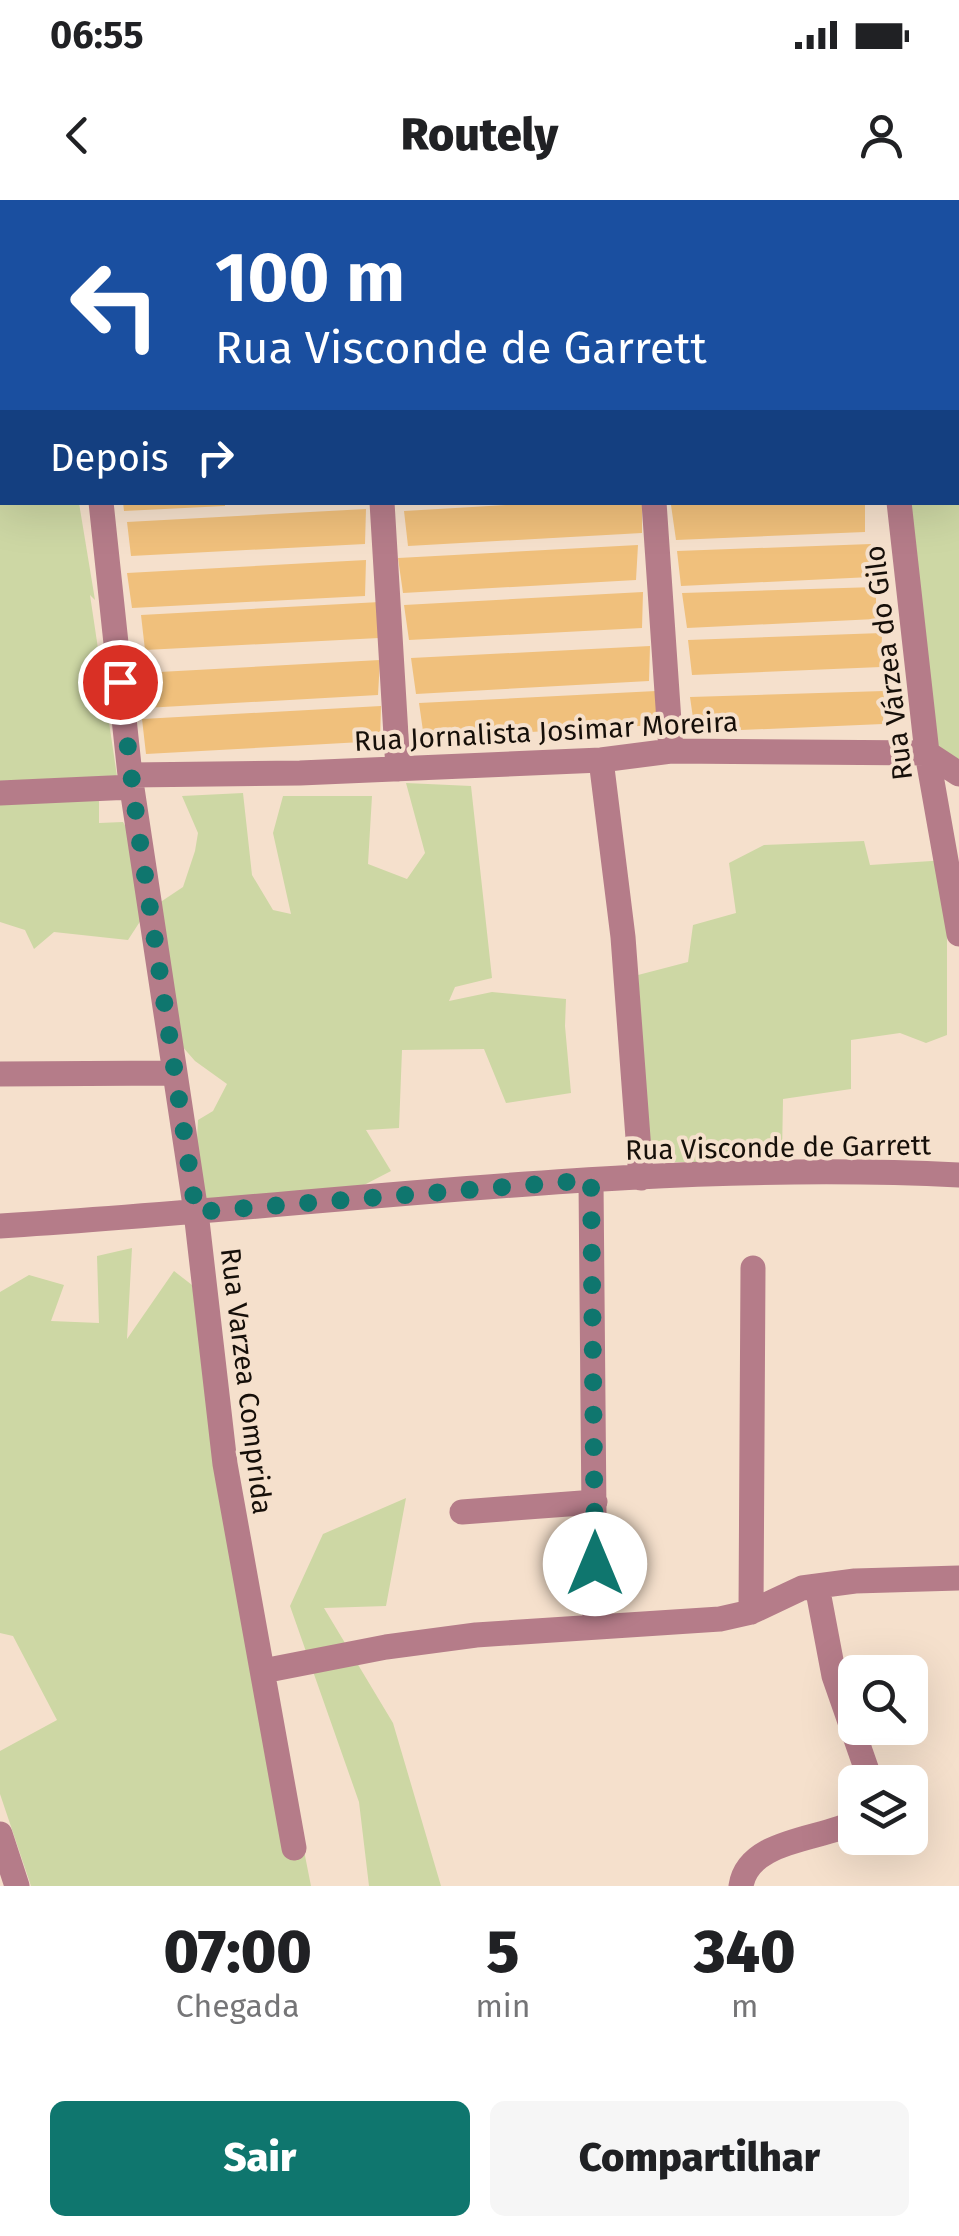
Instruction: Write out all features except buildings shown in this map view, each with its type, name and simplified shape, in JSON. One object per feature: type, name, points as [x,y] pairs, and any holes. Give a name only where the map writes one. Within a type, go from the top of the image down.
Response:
[{"type":"street","name":"Rua Varzea Comprida","points":[[100,505],[131,781],[196,1212],[225,1464],[294,1848]]},
{"type":"street","points":[[382,505],[398,769]]},
{"type":"street","points":[[654,505],[671,751]]},
{"type":"street","name":"Rua Várzea do Gilo","points":[[899,505],[927,753],[959,934]]},
{"type":"street","name":"Rua Jornalista Josimar Moreira","points":[[0,793],[131,781],[600,760],[671,751],[927,753]]},
{"type":"street","points":[[927,753],[959,774]]},
{"type":"street","points":[[600,760],[623,937],[640,1178]]},
{"type":"street","points":[[0,1074],[174,1073]]},
{"type":"street","name":"Rua Visconde de Garrett","points":[[0,1226],[591,1180],[883,1171],[959,1175]]},
{"type":"street","points":[[591,1180],[595,1627]]},
{"type":"street","points":[[751,1612],[753,1268]]},
{"type":"street","points":[[462,1512],[595,1502]]},
{"type":"street","points":[[263,1671],[476,1635],[720,1619],[751,1612],[802,1588],[854,1581],[959,1578]]},
{"type":"street","points":[[817,1586],[834,1676],[865,1765]]},
{"type":"street","points":[[741,1886],[744,1870],[768,1852],[838,1828]]},
{"type":"street","points":[[0,1834],[17,1886]]},
{"type":"green space","points":[[0,505],[79,505],[117,776],[0,781]]},
{"type":"green space","points":[[911,505],[959,505],[959,767],[938,748]]},
{"type":"green space","points":[[406,783],[471,786],[492,978],[455,987],[449,1001],[492,992],[566,999],[571,1093],[506,1103],[484,1049],[402,1050],[399,1128],[366,1130],[391,1171],[364,1185],[194,1202],[198,1120],[213,1111],[227,1084],[195,1061],[181,1045],[159,903],[183,887],[195,851],[198,833],[182,796],[243,793],[252,875],[273,910],[291,914],[273,833],[283,796],[372,796],[368,864],[407,879],[425,853]]},
{"type":"green space","points":[[99,796],[99,823],[123,822],[142,857],[150,906],[128,940],[54,932],[34,949],[25,930],[0,922],[0,803]]},
{"type":"green space","points":[[864,841],[870,865],[947,860],[947,1035],[926,1043],[900,1033],[851,1040],[851,1089],[783,1099],[782,1154],[711,1162],[649,1162],[638,975],[688,962],[693,925],[736,913],[729,863],[764,845]]},
{"type":"green space","points":[[132,1248],[127,1339],[174,1271],[192,1285],[311,1886],[31,1886],[0,1794],[0,1751],[57,1720],[13,1636],[0,1633],[0,1292],[29,1275],[64,1285],[51,1321],[99,1323],[97,1256]]},
{"type":"green space","points":[[406,1498],[386,1606],[324,1608],[393,1723],[441,1886],[369,1886],[359,1802],[290,1606],[323,1534]]},
{"type":"route","points":[[120,682],[130,775],[196,1212],[591,1180],[595,1564]]}]
